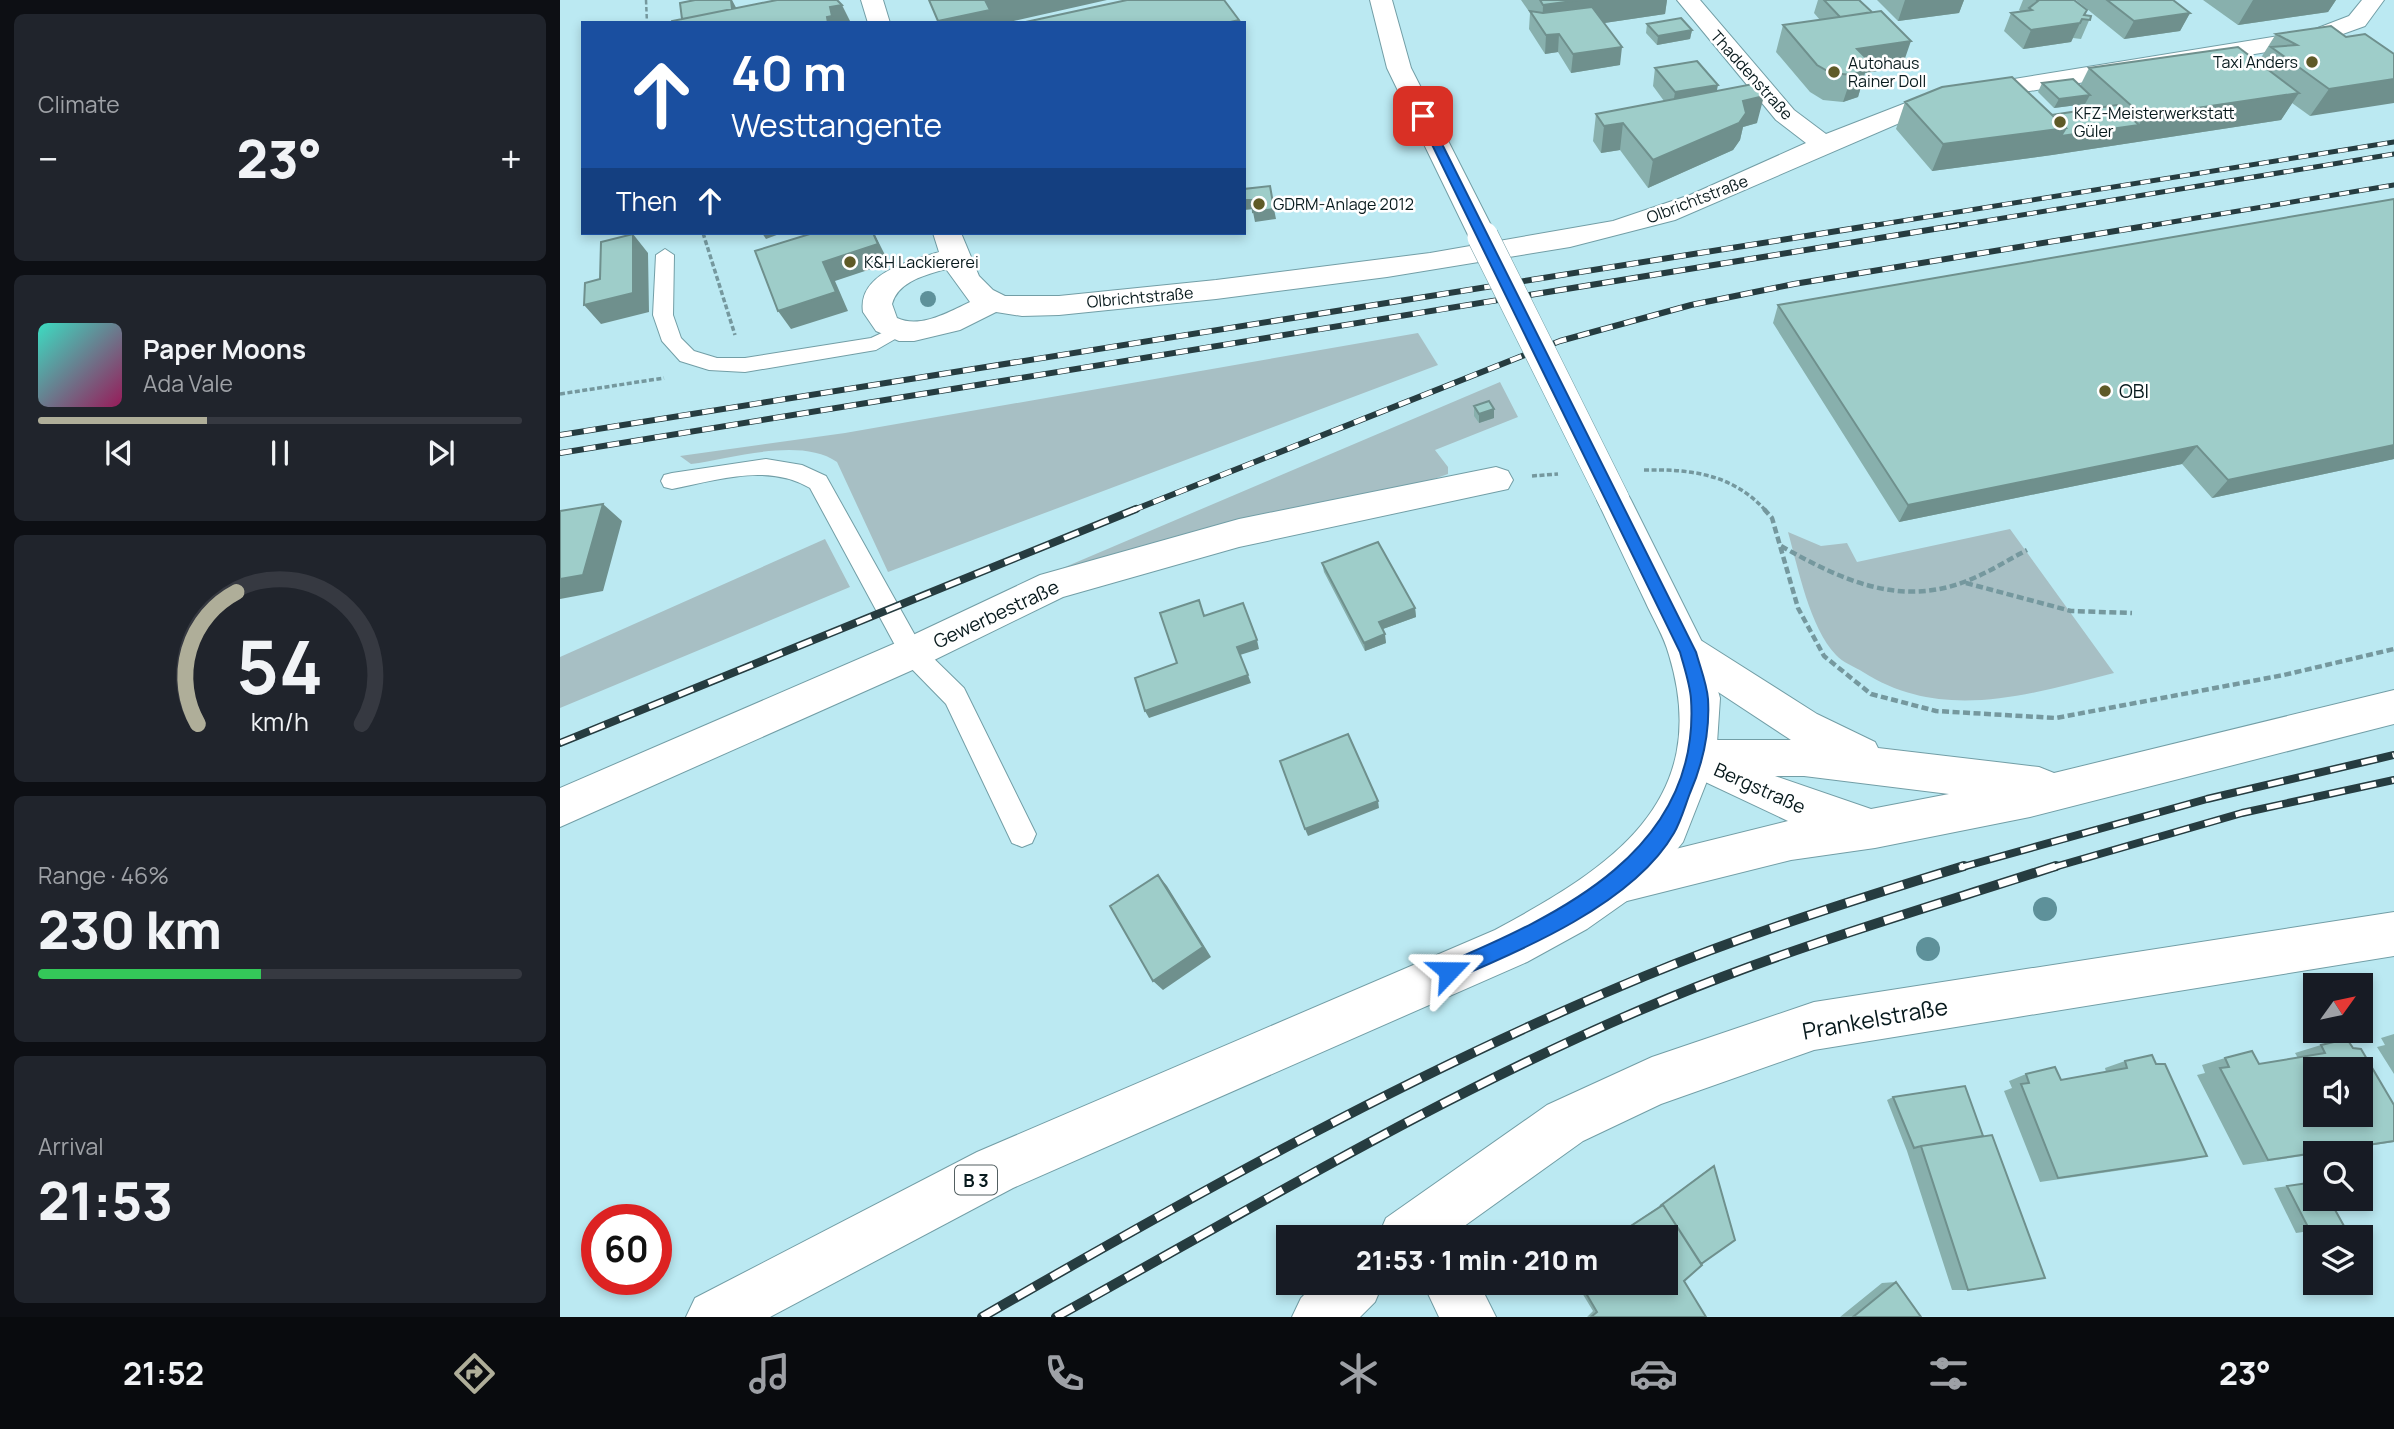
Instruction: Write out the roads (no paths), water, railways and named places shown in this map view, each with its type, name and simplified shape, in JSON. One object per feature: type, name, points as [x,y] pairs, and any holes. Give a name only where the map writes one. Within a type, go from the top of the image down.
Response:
[{"type":"street","points":[[872,0],[878,21]]},
{"type":"street","points":[[1381,0],[1399,68],[1688,652],[1700,698],[1696,758]]},
{"type":"street","name":"Thaddenstraße","points":[[1688,0],[1785,115],[1823,144]]},
{"type":"street","name":"Olbrichtstraße","points":[[899,331],[948,324],[992,302],[1047,305],[1218,290],[1580,238],[1664,214],[1889,114],[1934,99],[2315,37],[2357,21],[2373,0]]},
{"type":"street","points":[[899,331],[887,325],[878,313],[877,305],[882,294],[891,282],[951,245],[967,281],[992,302]]},
{"type":"street","name":"Gewerbestraße","points":[[560,808],[912,653],[1052,585],[1239,533],[1496,480]]},
{"type":"street","points":[[1688,652],[1803,726],[1885,767]]},
{"type":"street","name":"Bergstraße","points":[[1696,758],[1762,793],[1809,811],[1875,828],[2064,789],[2394,707]]},
{"type":"street","name":"Bergstraße","points":[[1696,758],[1804,758],[2064,789]]},
{"type":"street","name":"B 3","points":[[714,1317],[995,1170],[1511,946],[1571,913],[1615,883],[1644,857],[1668,828],[1696,758]]},
{"type":"street","points":[[1615,883],[1791,840],[1875,828]]},
{"type":"street","name":"Prankelstraße","points":[[1425,1225],[1565,1123],[1652,1082],[1814,1026],[2394,934]]},
{"type":"street","points":[[1320,1317],[1343,1295]]},
{"type":"street","points":[[1456,1295],[1468,1317]]},
{"type":"lane","points":[[665,255],[663,315],[672,341],[687,356],[716,365],[745,365],[876,344],[899,331]]},
{"type":"lane","points":[[672,481],[758,466],[786,466],[803,471],[818,482],[912,653],[955,696],[1022,834]]},
{"type":"railway","points":[[1864,227],[2394,142]]},
{"type":"railway","points":[[1948,227],[2394,154]]},
{"type":"railway","points":[[2142,227],[2394,185]]},
{"type":"railway","points":[[560,435],[1875,225]]},
{"type":"railway","points":[[560,453],[1959,225]]},
{"type":"railway","points":[[1134,510],[1560,341],[1691,305],[1794,284],[2152,225]]},
{"type":"railway","points":[[560,743],[1134,510]]},
{"type":"railway","points":[[1959,868],[2207,799],[2394,755]]},
{"type":"railway","points":[[2051,868],[2242,813],[2394,780]]},
{"type":"railway","points":[[982,1317],[1308,1136],[1559,1013],[1724,945],[1964,866]]},
{"type":"railway","points":[[1056,1317],[1358,1148],[1590,1032],[1764,961],[2056,866]]},
{"type":"place","name":"Taxi Anders","points":[[2312,62]]},
{"type":"place","name":"Autohaus Rainer Doll","points":[[1834,72]]},
{"type":"place","name":"KFZ-Meisterwerkstatt Güler","points":[[2060,122]]},
{"type":"place","name":"GDRM-Anlage 2012","points":[[1259,204]]},
{"type":"place","name":"K&H Lackiererei","points":[[850,262]]},
{"type":"place","name":"OBI","points":[[2105,391]]}]
